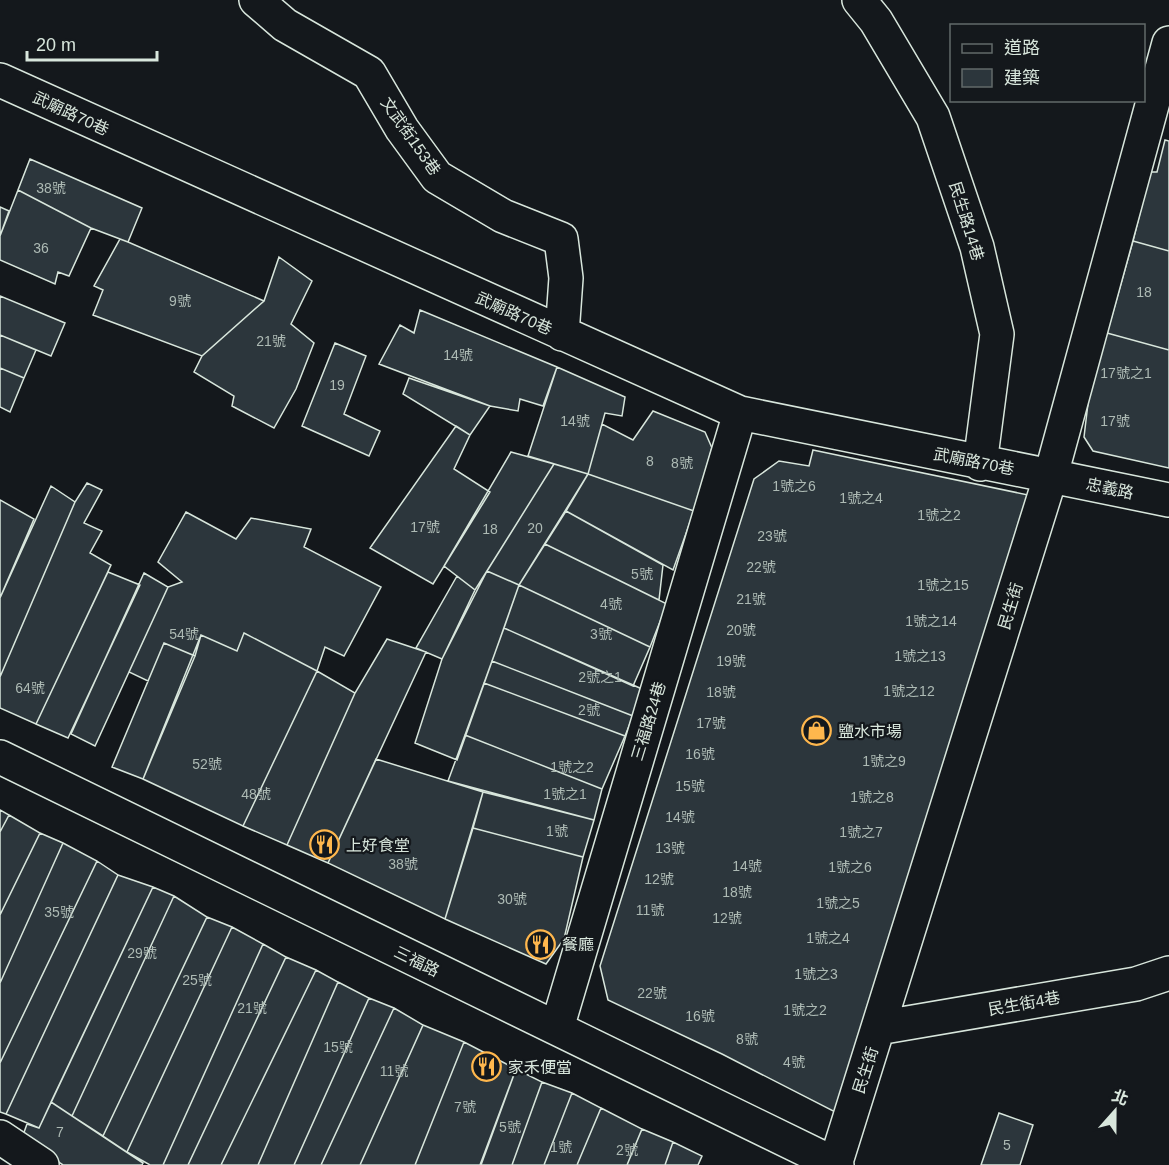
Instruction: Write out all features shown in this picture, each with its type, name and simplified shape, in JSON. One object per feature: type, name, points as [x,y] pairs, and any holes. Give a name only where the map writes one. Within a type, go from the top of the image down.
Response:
[{"type":"street","name":"文武街153巷","points":[[256,0],[285,25],[369,73],[402,129],[437,177],[503,216],[561,239],[566,278],[562,334]]},
{"type":"street","name":"民生路14巷","points":[[860,0],[876,21],[933,117],[977,247],[997,334],[980,464]]},
{"type":"street","name":"民生街","points":[[835,1165],[1051,475],[1169,43]]},
{"type":"street","name":"武廟路70巷","points":[[0,80],[740,413],[980,464],[1051,475]]},
{"type":"street","name":"三福路24巷","points":[[557,1028],[740,413]]},
{"type":"street","name":"忠義路","points":[[1051,475],[1169,500]]},
{"type":"street","name":"三福路","points":[[0,757],[835,1165]]},
{"type":"street","name":"民生街4巷","points":[[878,1028],[1136,984],[1169,973]]},
{"type":"street","points":[[0,1137],[42,1165]]},
{"type":"building","points":[[1165,140],[1169,141],[1169,251],[1133,241],[1150,172],[1157,172]]},
{"type":"building","points":[[30,159],[142,208],[128,242],[91,228],[18,190]]},
{"type":"building","points":[[18,190],[91,228],[69,276],[58,272],[55,284],[0,260],[0,236]]},
{"type":"building","points":[[0,207],[9,211],[0,236]]},
{"type":"building","points":[[120,239],[264,301],[202,356],[93,315],[103,290],[94,286]]},
{"type":"building","points":[[1133,241],[1169,251],[1169,350],[1107,333]]},
{"type":"building","points":[[279,257],[312,281],[291,324],[314,343],[296,389],[274,428],[232,406],[234,396],[194,372],[202,356],[264,301]]},
{"type":"building","points":[[0,296],[65,323],[51,356],[0,335]]},
{"type":"building","points":[[420,310],[557,367],[543,406],[520,399],[518,411],[490,406],[379,364],[400,325],[414,333]]},
{"type":"building","points":[[1107,333],[1169,350],[1169,468],[1093,451],[1084,437],[1090,387]]},
{"type":"building","points":[[0,335],[36,350],[24,378],[0,368]]},
{"type":"building","points":[[335,343],[366,356],[344,414],[380,431],[369,456],[302,426]]},
{"type":"building","points":[[557,367],[625,397],[622,416],[605,413],[588,474],[528,456]]},
{"type":"building","points":[[0,368],[24,378],[10,412],[0,407]]},
{"type":"building","points":[[409,378],[490,406],[470,435],[403,394]]},
{"type":"building","points":[[653,411],[705,432],[712,448],[694,511],[588,474],[602,424],[633,440]]},
{"type":"building","points":[[456,426],[470,435],[454,469],[490,492],[433,584],[370,548]]},
{"type":"building","name":"鹽水市場","points":[[813,450],[1033,496],[839,1114],[722,1054],[608,1000],[600,966],[754,479],[779,461],[809,466]]},
{"type":"building","points":[[511,452],[554,464],[475,590],[444,566]]},
{"type":"building","points":[[554,464],[588,474],[519,585],[487,571]]},
{"type":"building","points":[[588,474],[694,511],[673,570],[566,511]]},
{"type":"building","points":[[87,483],[102,490],[84,523],[102,531],[90,553],[111,565],[36,724],[0,708],[0,677],[75,502]]},
{"type":"building","points":[[51,486],[75,502],[0,677],[0,598]]},
{"type":"building","points":[[0,500],[34,519],[0,598]]},
{"type":"building","points":[[566,511],[663,565],[659,600],[545,544]]},
{"type":"building","points":[[186,512],[236,539],[251,518],[311,529],[304,547],[381,587],[344,656],[325,647],[317,671],[244,633],[237,651],[201,635],[195,656],[164,643],[148,681],[129,672],[168,587],[182,582],[158,562]]},
{"type":"building","points":[[545,544],[667,604],[650,647],[519,585]]},
{"type":"building","points":[[487,571],[519,585],[457,760],[415,743],[442,659]]},
{"type":"building","points":[[108,572],[140,585],[68,738],[36,724]]},
{"type":"building","points":[[144,573],[168,587],[95,746],[71,734]]},
{"type":"building","points":[[457,576],[475,590],[442,659],[416,648]]},
{"type":"building","points":[[519,585],[650,647],[633,686],[504,628]]},
{"type":"building","points":[[504,628],[642,689],[633,716],[492,661]]},
{"type":"building","points":[[244,633],[317,671],[243,826],[143,779],[201,635],[237,651]]},
{"type":"building","points":[[387,639],[426,652],[328,863],[287,845],[355,693]]},
{"type":"building","points":[[164,643],[195,656],[143,779],[112,767]]},
{"type":"building","points":[[492,661],[633,716],[625,736],[484,683]]},
{"type":"building","points":[[317,671],[355,693],[287,845],[243,826]]},
{"type":"building","points":[[484,683],[625,736],[602,789],[465,735]]},
{"type":"building","points":[[465,735],[602,789],[594,820],[448,781]]},
{"type":"building","points":[[376,759],[483,792],[445,919],[328,863]]},
{"type":"building","points":[[483,792],[594,820],[583,857],[473,828]]},
{"type":"building","points":[[0,810],[9,815],[0,832]]},
{"type":"building","points":[[9,815],[40,833],[0,915],[0,832]]},
{"type":"building","points":[[473,828],[583,857],[564,939],[546,964],[445,919]]},
{"type":"building","points":[[40,833],[63,843],[0,983],[0,915]]},
{"type":"building","points":[[63,843],[97,861],[0,1063],[0,983]]},
{"type":"building","points":[[97,861],[118,875],[6,1114],[0,1112],[0,1063]]},
{"type":"building","points":[[118,875],[153,887],[39,1128],[6,1114]]},
{"type":"building","points":[[153,887],[174,896],[72,1116],[51,1102]]},
{"type":"building","points":[[174,896],[207,917],[103,1136],[72,1116]]},
{"type":"building","points":[[207,917],[232,927],[127,1152],[103,1136]]},
{"type":"building","points":[[232,927],[263,944],[163,1165],[150,1165],[127,1152]]},
{"type":"building","points":[[263,944],[286,957],[188,1165],[163,1165]]},
{"type":"building","points":[[286,957],[316,970],[221,1165],[188,1165]]},
{"type":"building","points":[[316,970],[338,982],[258,1165],[221,1165]]},
{"type":"building","points":[[338,982],[369,998],[294,1165],[258,1165]]},
{"type":"building","points":[[369,998],[394,1008],[321,1165],[294,1165]]},
{"type":"building","points":[[394,1008],[423,1025],[360,1165],[321,1165]]},
{"type":"building","points":[[423,1025],[464,1042],[415,1165],[360,1165]]},
{"type":"building","points":[[464,1042],[516,1069],[481,1165],[415,1165]]},
{"type":"building","points":[[516,1069],[542,1082],[512,1165],[480,1165]]},
{"type":"building","points":[[542,1082],[572,1093],[544,1165],[512,1165]]},
{"type":"building","points":[[572,1093],[601,1108],[577,1165],[544,1165]]},
{"type":"building","points":[[51,1102],[143,1163],[142,1165],[63,1165],[22,1138],[27,1124],[39,1128]]},
{"type":"building","points":[[601,1108],[642,1129],[627,1165],[577,1165]]},
{"type":"building","points":[[999,1113],[1033,1125],[1020,1165],[981,1165]]},
{"type":"building","points":[[642,1129],[673,1142],[665,1165],[627,1165]]},
{"type":"building","points":[[673,1142],[702,1156],[698,1165],[665,1165]]},
{"type":"place","name":"鹽水市場","points":[[817,731]]},
{"type":"place","name":"上好食堂","points":[[325,845]]},
{"type":"place","name":"餐廳","points":[[541,944]]},
{"type":"place","name":"家禾便當","points":[[487,1067]]}]
